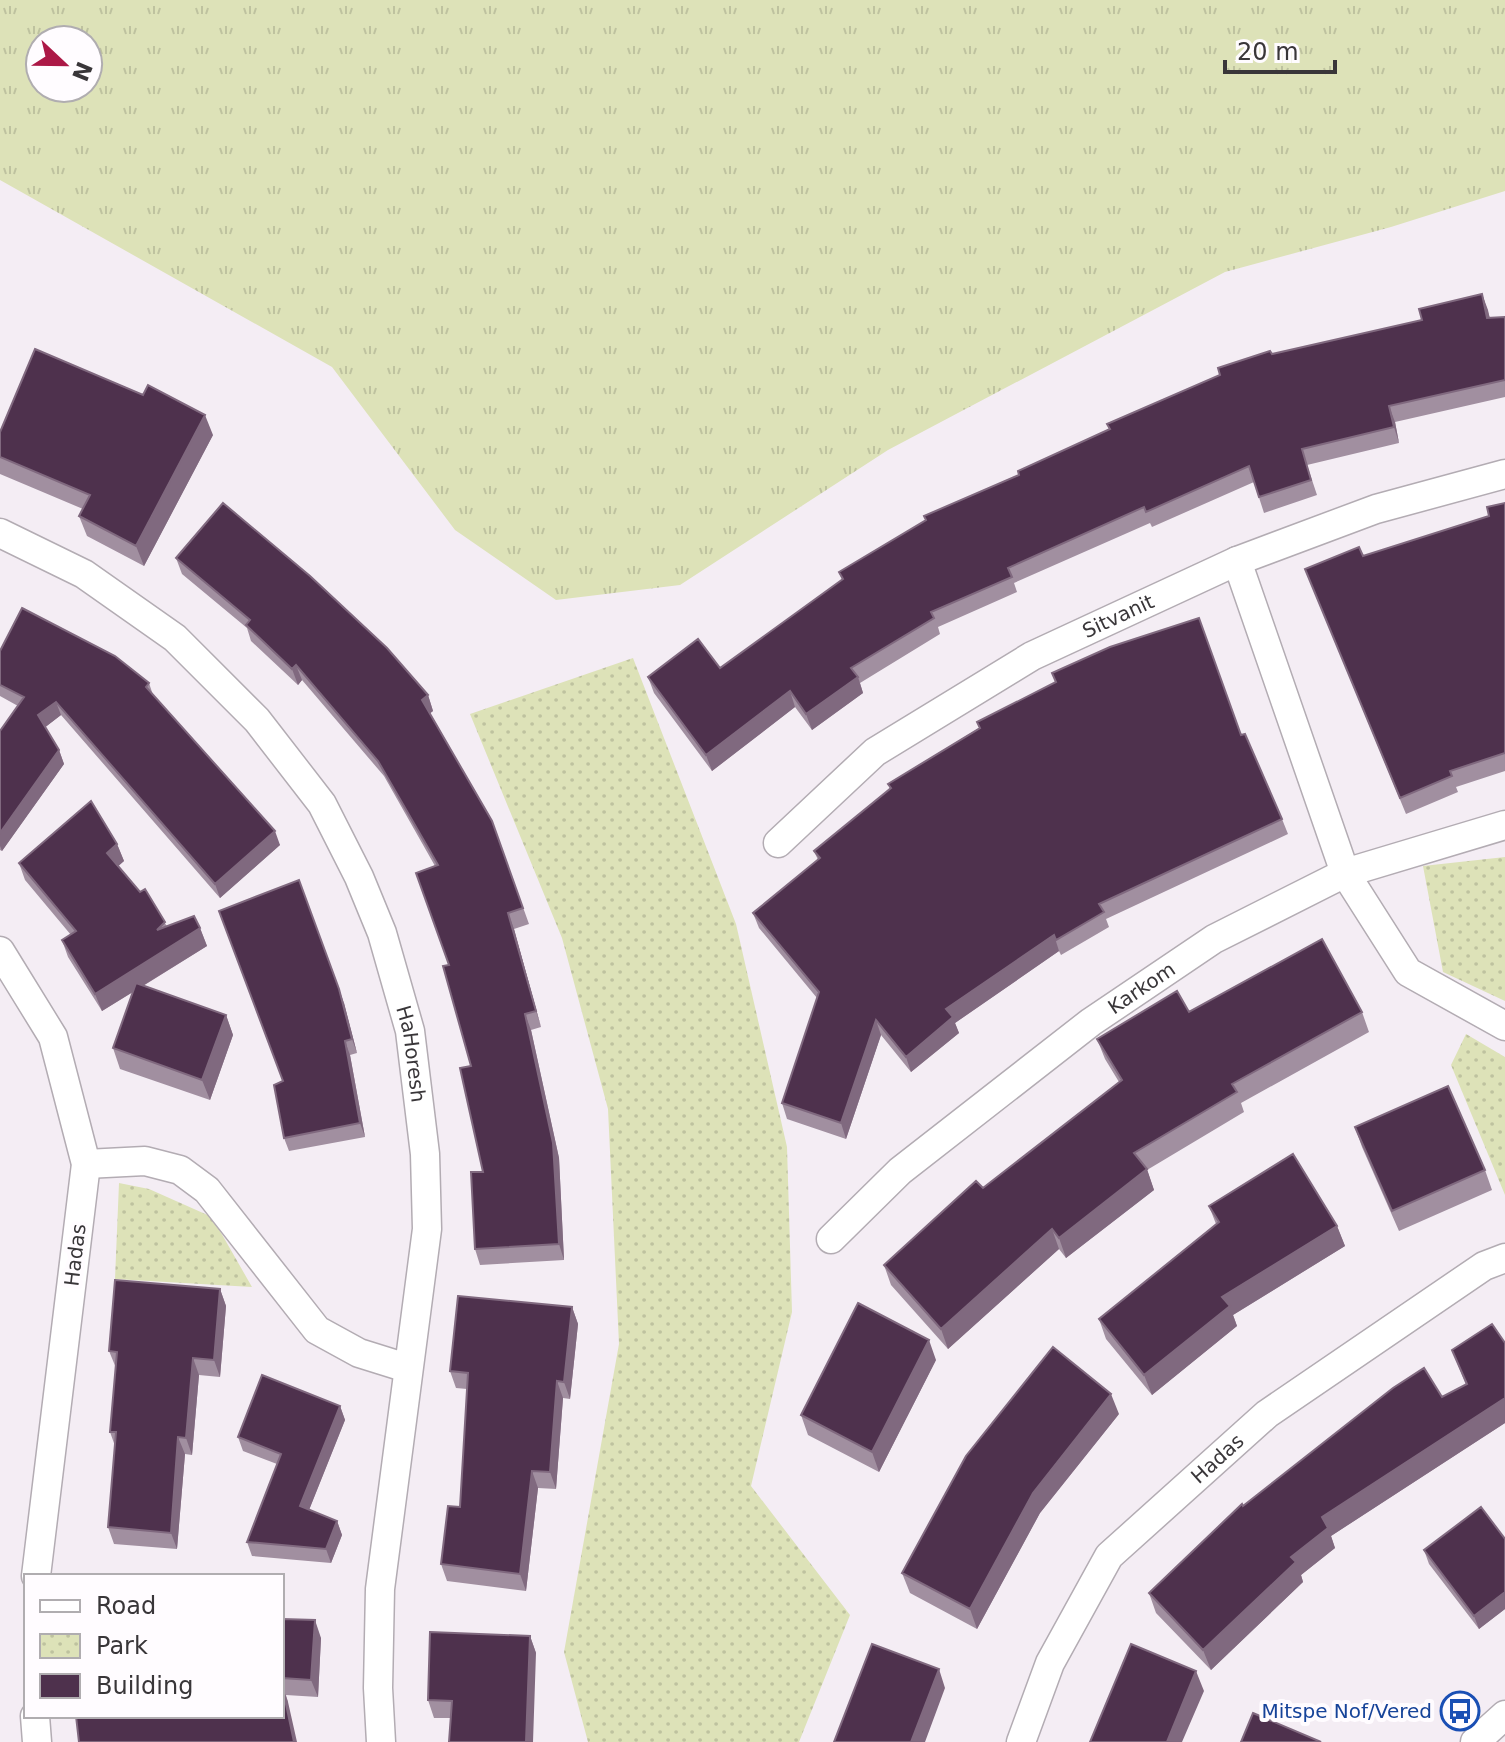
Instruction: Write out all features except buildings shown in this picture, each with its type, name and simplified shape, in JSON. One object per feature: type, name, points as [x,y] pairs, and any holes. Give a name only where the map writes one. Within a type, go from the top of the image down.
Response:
[{"type":"street","name":"Sitvanit","points":[[778,843],[875,752],[1032,656],[1237,561],[1376,509],[1505,474]]},
{"type":"street","name":"HaHoresh","points":[[0,533],[84,574],[175,638],[257,720],[322,804],[359,877],[382,933],[410,1031],[425,1154],[427,1229],[380,1589],[378,1688],[381,1742]]},
{"type":"street","points":[[1237,561],[1345,873],[1408,972],[1505,1026]]},
{"type":"street","name":"Karkom","points":[[831,1239],[900,1171],[1091,1022],[1214,939],[1345,873],[1505,825]]},
{"type":"street","name":"Hadas","points":[[0,951],[53,1037],[86,1164],[36,1574]]},
{"type":"street","points":[[86,1164],[145,1161],[180,1170],[207,1190],[317,1330],[359,1353],[407,1368]]},
{"type":"street","name":"Hadas","points":[[1021,1742],[1050,1663],[1109,1556],[1267,1414],[1484,1266],[1505,1258]]},
{"type":"street","points":[[1475,1742],[1505,1715]]},
{"type":"street","points":[[35,1718],[37,1742]]},
{"type":"green space","points":[[0,0],[1505,0],[1505,191],[1391,227],[1225,272],[888,450],[680,585],[556,600],[455,530],[332,367],[0,180]]},
{"type":"green space","points":[[633,658],[736,924],[787,1147],[792,1312],[751,1486],[850,1615],[799,1742],[588,1742],[564,1652],[619,1344],[608,1109],[562,938],[470,714]]},
{"type":"green space","points":[[1505,857],[1505,1001],[1443,972],[1423,866]]},
{"type":"green space","points":[[1466,1034],[1505,1057],[1505,1195],[1451,1065]]},
{"type":"green space","points":[[119,1183],[149,1189],[212,1217],[252,1287],[115,1279]]},
{"type":"place","name":"Mitspe Nof/Vered","points":[[1460,1711]]}]
